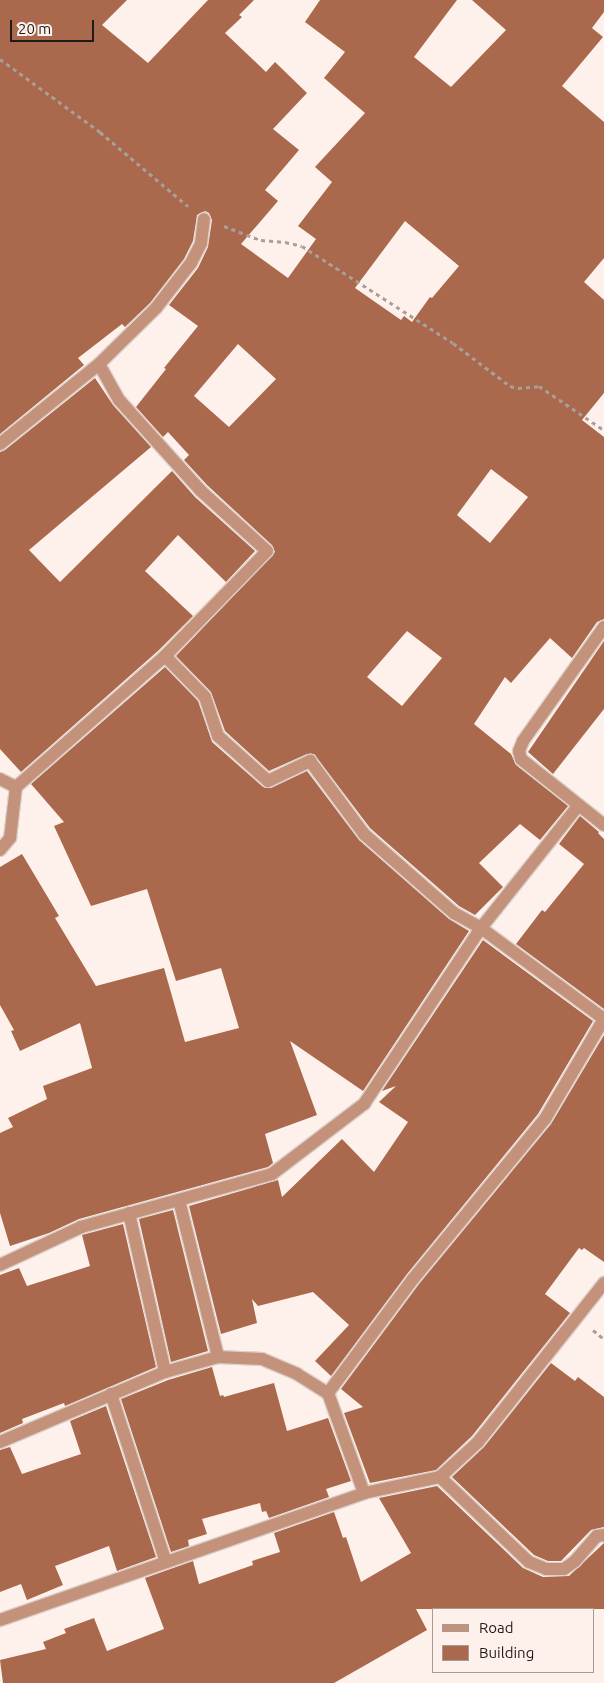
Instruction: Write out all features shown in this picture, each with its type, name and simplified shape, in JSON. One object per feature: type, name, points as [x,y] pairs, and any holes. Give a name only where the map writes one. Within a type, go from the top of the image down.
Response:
[{"type":"street","points":[[0,444],[99,364],[156,308],[191,262],[201,243],[204,219]]},
{"type":"street","points":[[0,850],[10,838],[16,787],[165,656],[267,551],[201,491],[119,400],[99,364]]},
{"type":"street","points":[[604,627],[523,741],[519,751],[521,759],[604,825]]},
{"type":"street","points":[[165,656],[205,697],[218,736],[268,781],[310,761],[364,834],[454,913],[481,928],[604,1019],[545,1119],[413,1279],[328,1393]]},
{"type":"street","points":[[0,779],[16,787]]},
{"type":"street","points":[[0,1265],[81,1227],[272,1174],[364,1104],[481,928],[579,805]]},
{"type":"street","points":[[178,1200],[218,1356]]},
{"type":"street","points":[[129,1213],[164,1372]]},
{"type":"street","points":[[0,1620],[364,1493],[440,1477],[478,1442],[604,1283]]},
{"type":"street","points":[[0,1442],[164,1372],[218,1356],[262,1359],[297,1374],[328,1393],[364,1493]]},
{"type":"street","points":[[111,1394],[166,1562]]},
{"type":"street","points":[[440,1477],[529,1562],[546,1568],[564,1569],[575,1561],[597,1536],[604,1535]]},
{"type":"path","points":[[0,59],[100,132],[204,219],[261,240],[302,246],[453,343],[510,386],[518,388],[539,386],[604,430]]},
{"type":"building","points":[[0,0],[127,0],[102,25],[148,63],[208,0],[254,0],[239,15],[242,17],[225,33],[266,72],[275,62],[307,93],[273,129],[299,150],[265,190],[278,201],[241,244],[288,278],[316,239],[298,226],[332,182],[315,167],[365,113],[324,78],[345,52],[305,22],[320,0],[457,0],[414,57],[451,87],[506,30],[472,0],[604,0],[604,12],[592,28],[603,37],[562,86],[604,122],[604,258],[584,282],[604,300],[604,393],[582,420],[604,437],[604,619],[597,622],[572,658],[550,638],[511,683],[505,677],[474,724],[511,754],[516,765],[568,806],[540,840],[520,824],[479,863],[503,887],[475,915],[459,906],[370,828],[314,754],[307,754],[269,771],[225,731],[211,692],[176,656],[275,552],[272,545],[207,485],[184,460],[189,455],[168,432],[163,437],[136,407],[198,326],[169,305],[198,268],[208,247],[212,220],[209,213],[205,211],[197,215],[193,241],[184,259],[150,303],[125,327],[122,324],[78,358],[84,365],[0,434]],"holes":[[[405,221],[459,266],[432,298],[430,297],[412,322],[404,316],[401,320],[355,288]],[[238,344],[276,379],[229,427],[194,396]],[[491,469],[528,497],[490,543],[457,515]],[[407,631],[442,658],[402,706],[367,677]]]},
{"type":"building","points":[[95,378],[113,405],[151,447],[29,550],[60,582],[172,471],[195,497],[255,551],[226,582],[178,535],[145,571],[193,616],[159,650],[21,772],[0,749],[0,452]]},
{"type":"building","points":[[604,641],[604,709],[553,774],[528,752]]},
{"type":"building","points":[[165,667],[198,701],[212,742],[263,787],[271,788],[307,771],[359,840],[449,919],[469,931],[363,1091],[290,1041],[317,1115],[265,1134],[273,1163],[268,1167],[79,1219],[49,1233],[10,1246],[0,1213],[0,1133],[13,1127],[8,1118],[47,1099],[43,1086],[92,1068],[80,1023],[20,1051],[11,1031],[14,1030],[0,1005],[0,867],[22,854],[59,916],[55,918],[96,986],[164,968],[185,1042],[239,1028],[221,968],[176,981],[147,889],[91,906],[54,826],[64,822],[31,784]]},
{"type":"building","points":[[580,816],[599,832],[604,839],[604,1009],[516,944],[542,910],[545,912],[584,864],[559,844]]},
{"type":"building","points":[[483,940],[593,1021],[538,1114],[407,1274],[331,1376],[315,1361],[349,1325],[313,1292],[258,1306],[252,1299],[257,1323],[221,1334],[189,1206],[278,1180],[282,1197],[342,1139],[374,1172],[408,1122],[379,1102],[396,1086],[382,1091]]},
{"type":"building","points":[[604,1035],[604,1262],[584,1248],[582,1250],[579,1248],[545,1294],[570,1313],[472,1436],[436,1470],[370,1483],[344,1413],[363,1407],[341,1389],[419,1284],[551,1124]]},
{"type":"building","points":[[173,1210],[208,1351],[171,1362],[139,1219]]},
{"type":"building","points":[[123,1224],[156,1367],[65,1406],[64,1403],[22,1419],[23,1423],[0,1433],[0,1275],[19,1268],[27,1286],[90,1266],[82,1235]]},
{"type":"building","points":[[551,1363],[575,1381],[578,1377],[604,1397],[604,1527],[591,1530],[561,1561],[548,1561],[534,1555],[452,1477],[484,1447]]},
{"type":"building","points":[[212,1367],[220,1396],[223,1395],[224,1397],[274,1383],[287,1431],[328,1418],[351,1481],[326,1489],[329,1497],[269,1518],[266,1511],[262,1512],[260,1503],[202,1519],[207,1534],[188,1540],[189,1546],[171,1552],[121,1399],[168,1380]]},
{"type":"building","points":[[106,1406],[156,1557],[117,1571],[109,1546],[55,1566],[63,1585],[27,1600],[21,1584],[0,1592],[0,1450],[10,1447],[22,1474],[81,1454],[70,1421]]},
{"type":"building","points":[[437,1486],[523,1568],[543,1577],[569,1576],[604,1543],[604,1609],[416,1609],[427,1630],[334,1683],[3,1683],[0,1660],[46,1649],[43,1642],[66,1633],[64,1629],[94,1618],[107,1651],[164,1629],[145,1578],[193,1561],[199,1584],[253,1565],[252,1561],[280,1552],[274,1533],[334,1512],[343,1538],[346,1537],[361,1582],[411,1553],[379,1498]]}]
